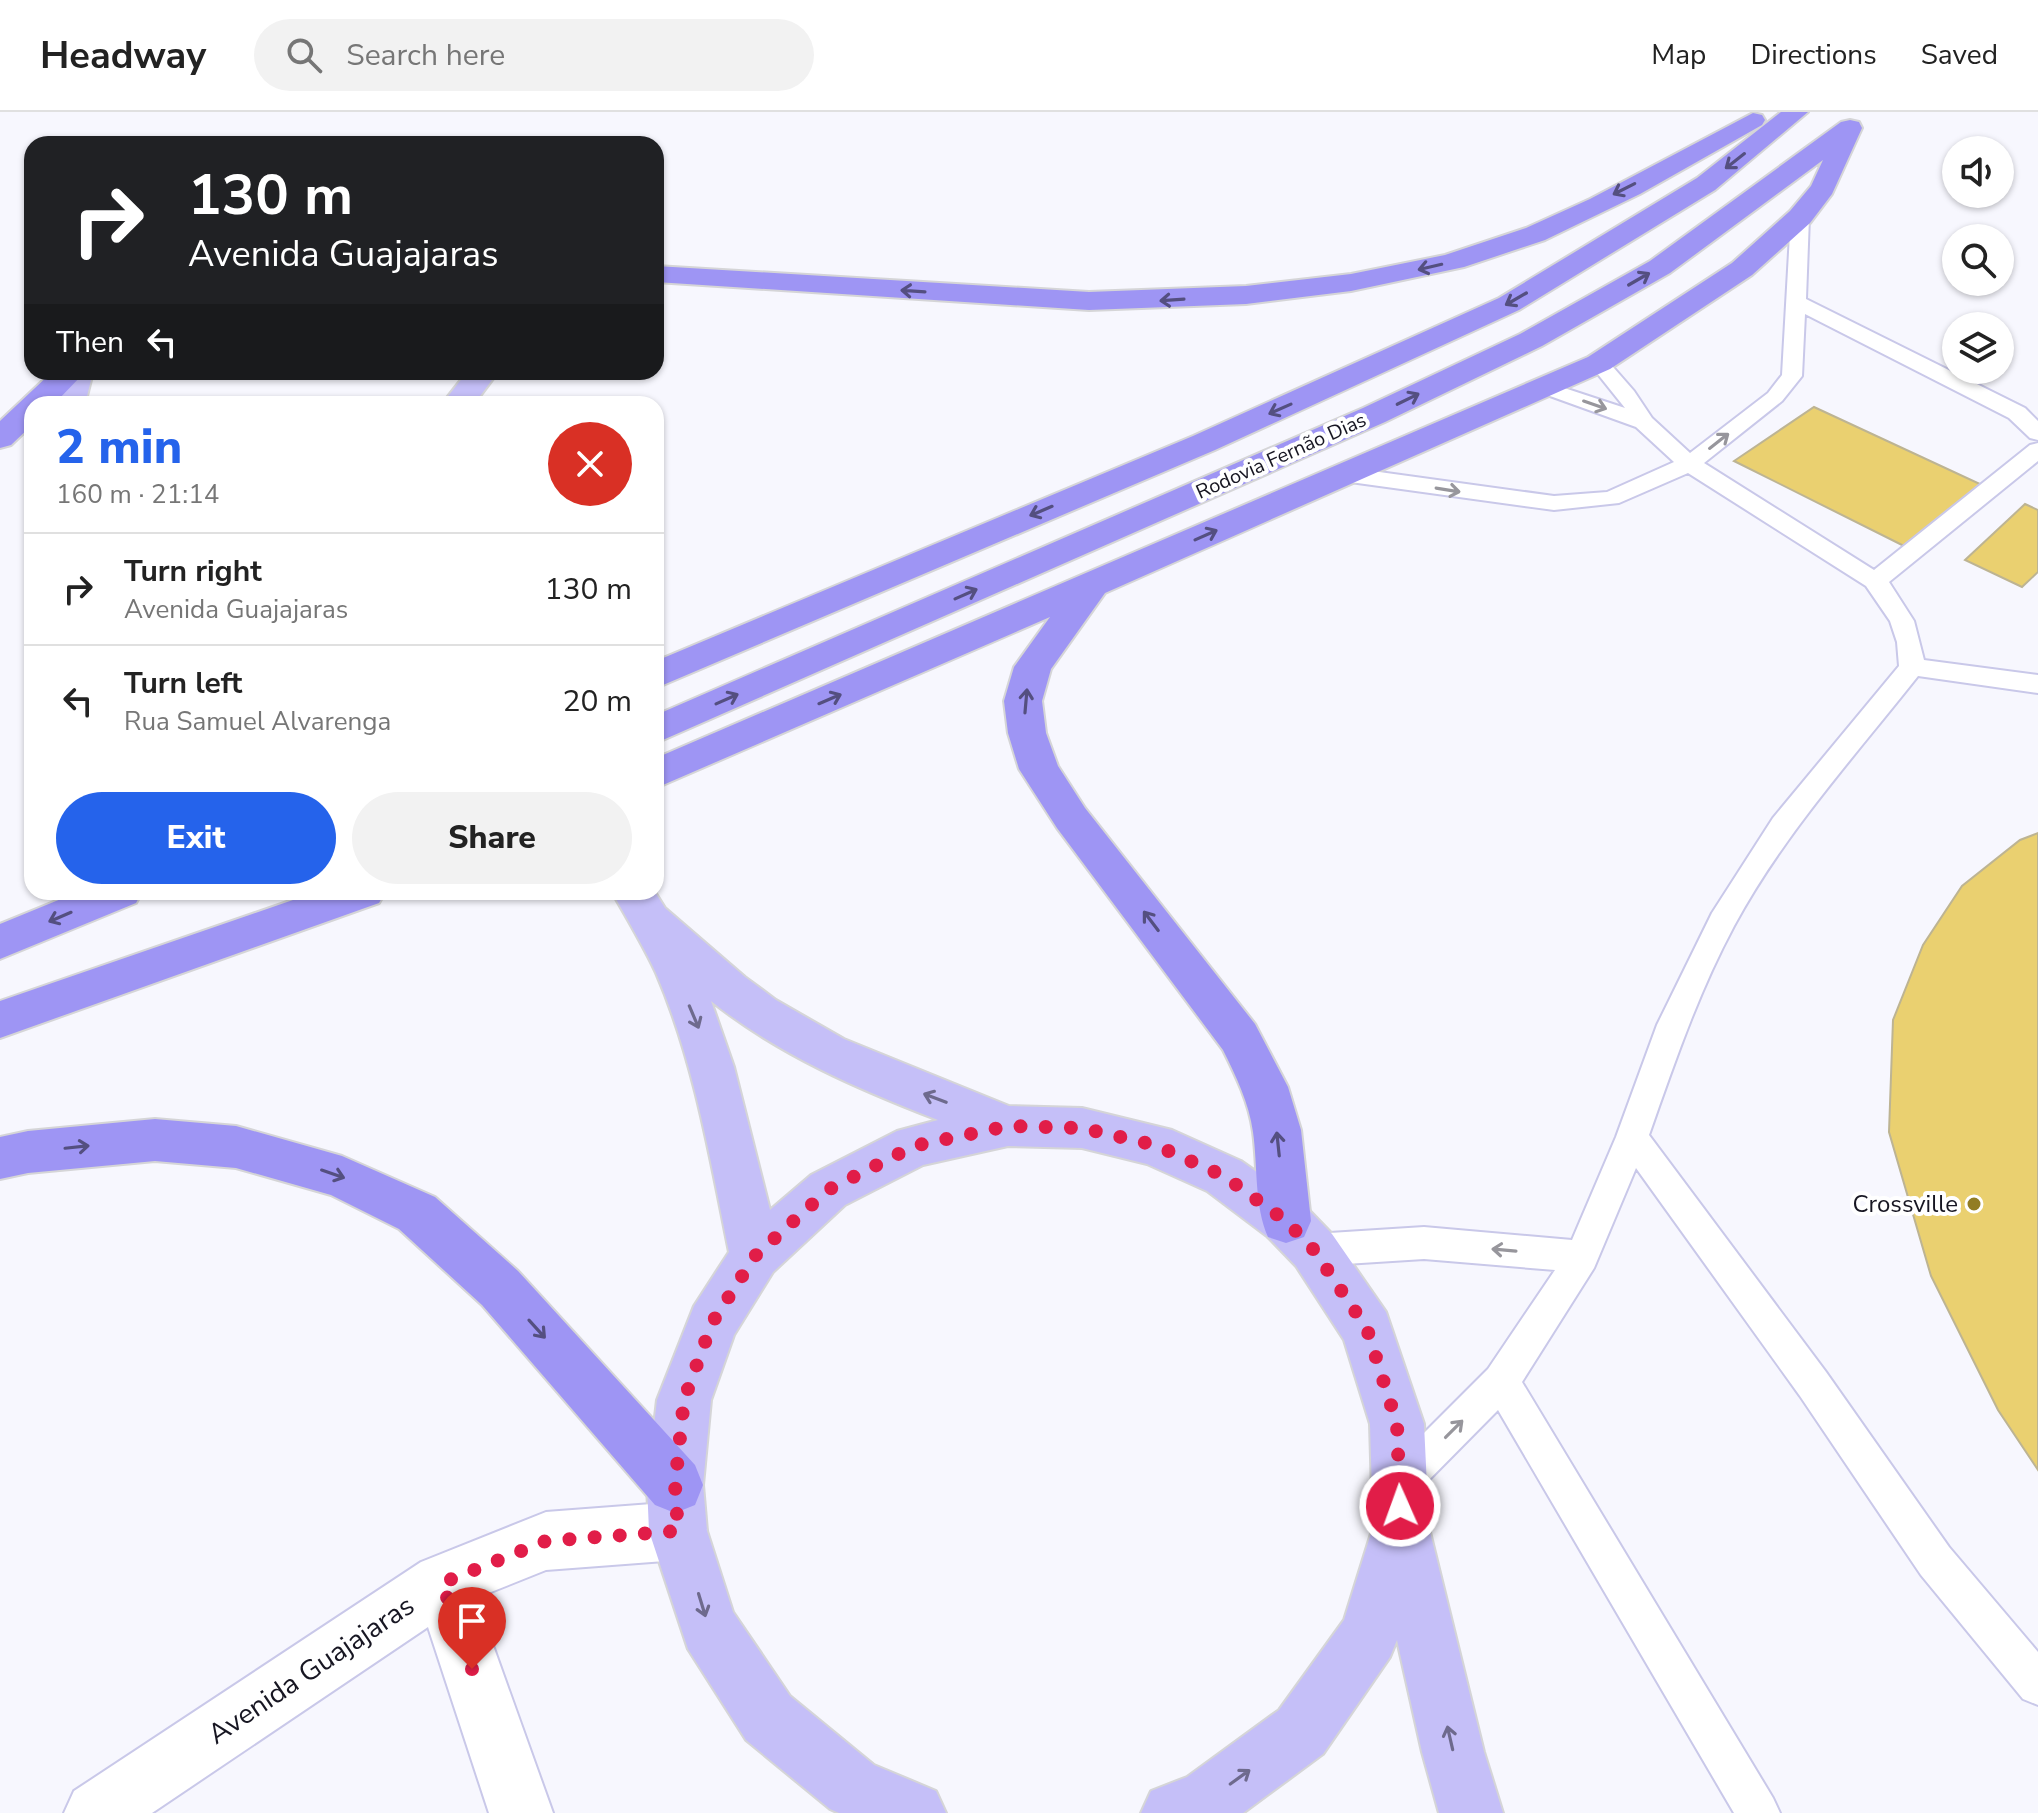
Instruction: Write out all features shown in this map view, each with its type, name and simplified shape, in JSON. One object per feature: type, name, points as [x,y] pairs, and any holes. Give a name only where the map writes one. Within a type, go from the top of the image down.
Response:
[{"type":"highway","points":[[664,274],[1089,301],[1239,295],[1365,279],[1462,259],[1552,226],[1678,162],[1767,112]]},
{"type":"highway","name":"Rodovia Fernão Dias","points":[[664,672],[1204,443],[1509,304],[1706,184],[1796,112]]},
{"type":"highway","points":[[664,771],[1599,363],[1742,269],[1800,217],[1823,188],[1858,120]]},
{"type":"highway","name":"Rodovia Fernão Dias","points":[[664,726],[1374,415],[1531,340],[1660,267],[1858,120]]},
{"type":"highway","points":[[45,396],[62,380]]},
{"type":"highway","points":[[0,438],[24,415]]},
{"type":"highway","points":[[1092,585],[1033,667],[1023,701],[1027,733],[1039,769],[1071,818],[1245,1050],[1265,1087],[1300,1236]]},
{"type":"highway","points":[[0,942],[102,900]]},
{"type":"highway","points":[[0,1018],[267,900]]},
{"type":"highway","points":[[0,1018],[341,900]]},
{"type":"highway","points":[[0,1158],[28,1152],[155,1140],[236,1147],[342,1177],[417,1213],[500,1288],[677,1508]]},
{"type":"main road","points":[[464,396],[477,380]]},
{"type":"main road","points":[[643,906],[730,991],[777,1023],[853,1066],[1008,1126]]},
{"type":"main road","points":[[643,906],[701,1032],[728,1128],[755,1256]]},
{"type":"main road","points":[[914,1813],[852,1787],[768,1718],[709,1628],[677,1508],[684,1400],[712,1323],[755,1256],[828,1190],[914,1146],[1008,1126],[1082,1128],[1155,1145],[1224,1176],[1300,1236],[1367,1329],[1397,1424],[1400,1506],[1453,1752],[1471,1813]]},
{"type":"main road","points":[[1173,1813],[1203,1804],[1301,1732],[1369,1636],[1400,1506]]},
{"type":"street","name":"Avenida Guajajaras","points":[[96,1813],[442,1583],[546,1541],[677,1508]]},
{"type":"street","points":[[442,1583],[521,1813]]},
{"type":"lane","points":[[1343,474],[1554,503],[1611,498],[1689,464],[1775,397],[1792,376],[1796,346],[1800,217]]},
{"type":"lane","points":[[1795,301],[2017,413],[2038,433]]},
{"type":"lane","points":[[1400,1506],[1501,1381],[1582,1257],[1632,1137],[1672,1025],[1722,921],[1783,825],[1912,667],[1913,644],[1901,616],[1875,581],[1689,464],[1644,422],[1619,385],[1599,363]]},
{"type":"lane","points":[[1546,388],[1644,422]]},
{"type":"lane","points":[[1875,581],[2038,450]]},
{"type":"lane","points":[[1912,667],[2038,684]]},
{"type":"lane","points":[[1632,1137],[1813,1384],[1935,1561],[2038,1684]]},
{"type":"lane","points":[[1300,1236],[1582,1257]]},
{"type":"lane","points":[[1501,1381],[1758,1813]]},
{"type":"building","points":[[1814,407],[1982,485],[1904,546],[1734,461]]},
{"type":"building","points":[[2025,504],[2038,510],[2038,572],[2022,587],[1965,560]]},
{"type":"building","name":"Crossville","points":[[2038,833],[2038,1470],[1998,1410],[1931,1276],[1889,1132],[1893,1020],[1923,945],[1962,886],[2020,840]]},
{"type":"place","name":"Crossville","points":[[1974,1204]]},
{"type":"route","points":[[472,1669],[442,1583],[546,1541],[678,1531],[675,1485],[684,1400],[712,1323],[755,1256],[828,1190],[914,1146],[1008,1126],[1082,1128],[1155,1145],[1224,1176],[1286,1221],[1314,1250],[1367,1329],[1397,1424],[1400,1506]]}]
